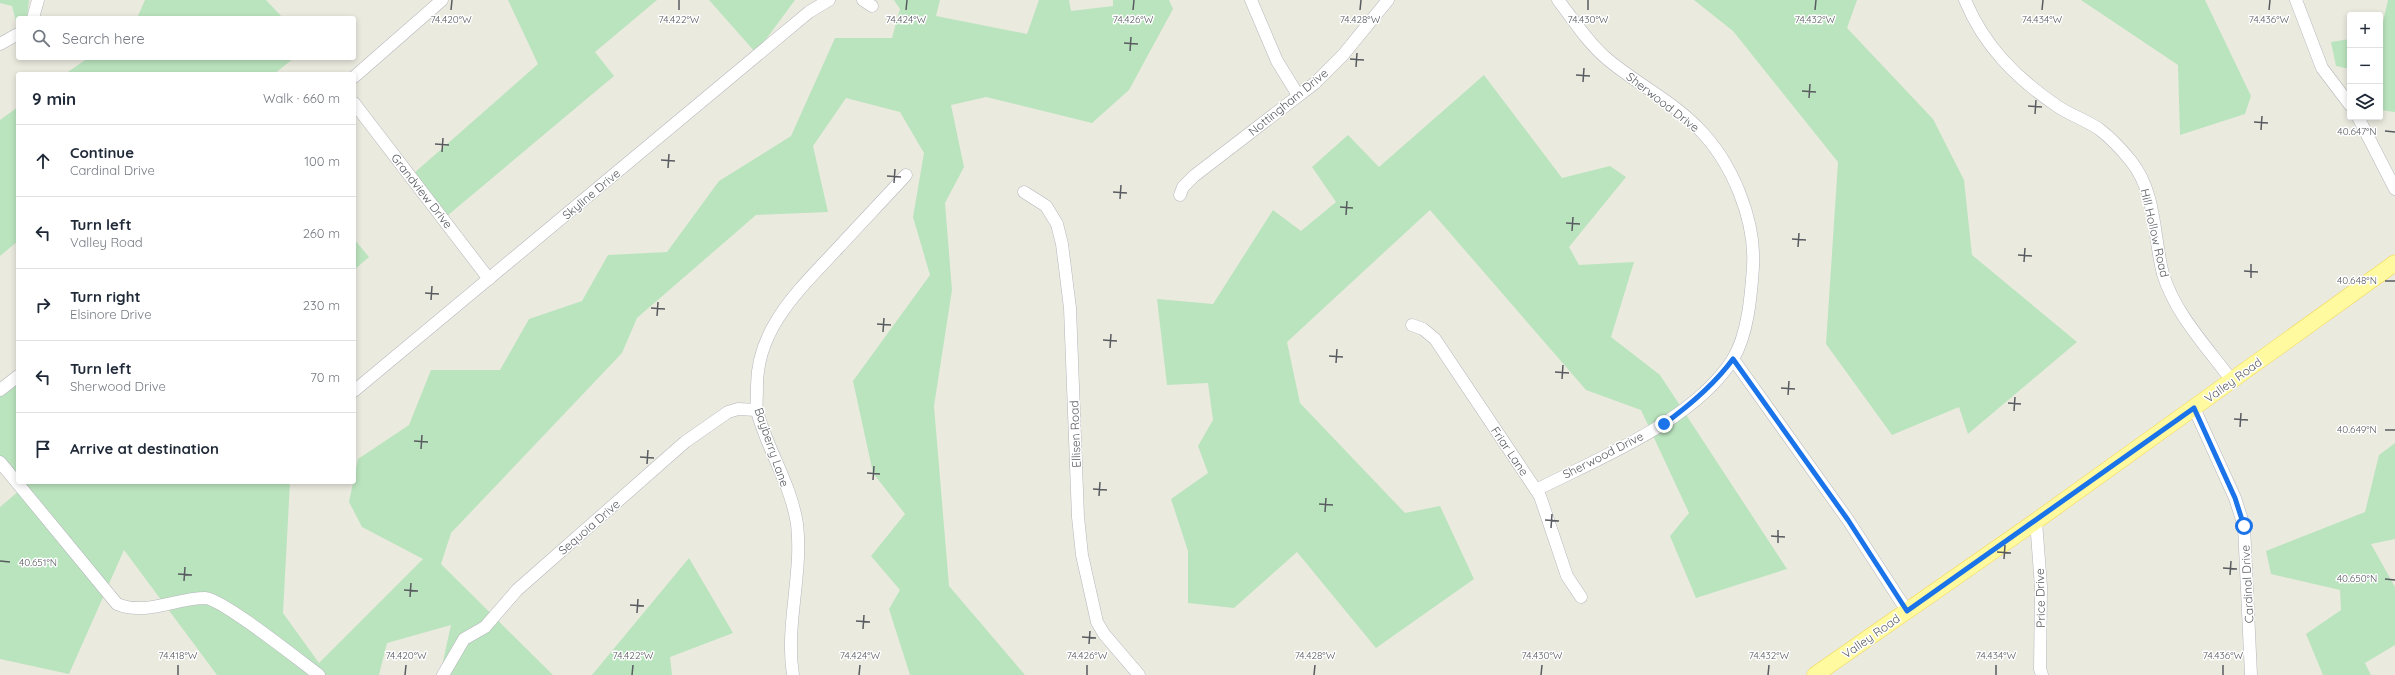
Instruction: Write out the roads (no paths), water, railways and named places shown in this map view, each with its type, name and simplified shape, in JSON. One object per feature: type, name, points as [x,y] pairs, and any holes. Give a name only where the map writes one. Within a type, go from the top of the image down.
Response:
[{"type":"main road","name":"Valley Road","points":[[1815,675],[2036,521],[2395,263]]},
{"type":"street","points":[[34,16],[38,0]]},
{"type":"street","points":[[356,75],[442,0]]},
{"type":"street","name":"Skyline Drive","points":[[356,389],[809,12],[829,0]]},
{"type":"street","points":[[1252,0],[1277,61],[1298,95]]},
{"type":"street","name":"Nottingham Drive","points":[[1180,195],[1183,187],[1194,176],[1315,83],[1343,54],[1388,0]]},
{"type":"street","name":"Sherwood Drive","points":[[1536,490],[1664,424],[1692,404],[1723,373],[1733,359],[1740,345],[1748,309],[1754,253],[1750,222],[1733,178],[1699,128],[1648,87],[1606,58],[1558,0]]},
{"type":"street","name":"Hill Hollow Road","points":[[1965,0],[1987,42],[1998,56],[2020,78],[2058,106],[2098,129],[2132,162],[2148,192],[2163,274],[2173,298],[2188,322],[2232,381]]},
{"type":"street","points":[[2296,0],[2322,68],[2347,100]]},
{"type":"street","name":"Grandview Drive","points":[[356,106],[489,279]]},
{"type":"street","points":[[2360,120],[2395,189]]},
{"type":"street","name":"Bayberry Lane","points":[[793,675],[792,648],[798,546],[797,526],[786,486],[757,410],[756,381],[760,356],[776,320],[800,289],[906,175]]},
{"type":"street","name":"Ellisen Road","points":[[1024,192],[1046,206],[1057,224],[1063,250],[1070,308],[1078,517],[1082,555],[1097,622],[1104,634],[1139,675]]},
{"type":"street","name":"Friar Lane","points":[[1412,325],[1424,329],[1435,340],[1536,490],[1567,576],[1581,596]]},
{"type":"street","points":[[1733,359],[1848,520],[1907,611]]},
{"type":"street","points":[[0,390],[16,378]]},
{"type":"street","name":"Cardinal Drive","points":[[2194,408],[2235,498],[2244,526],[2251,675]]},
{"type":"street","name":"Sequoia Drive","points":[[443,675],[464,639],[485,627],[517,590],[685,442],[728,412],[738,409],[757,410]]},
{"type":"street","points":[[0,462],[16,481]]},
{"type":"street","points":[[18,484],[118,604],[133,609],[210,600],[232,612],[319,675]]},
{"type":"street","name":"Price Drive","points":[[2036,521],[2041,587],[2040,669],[2042,675]]}]
